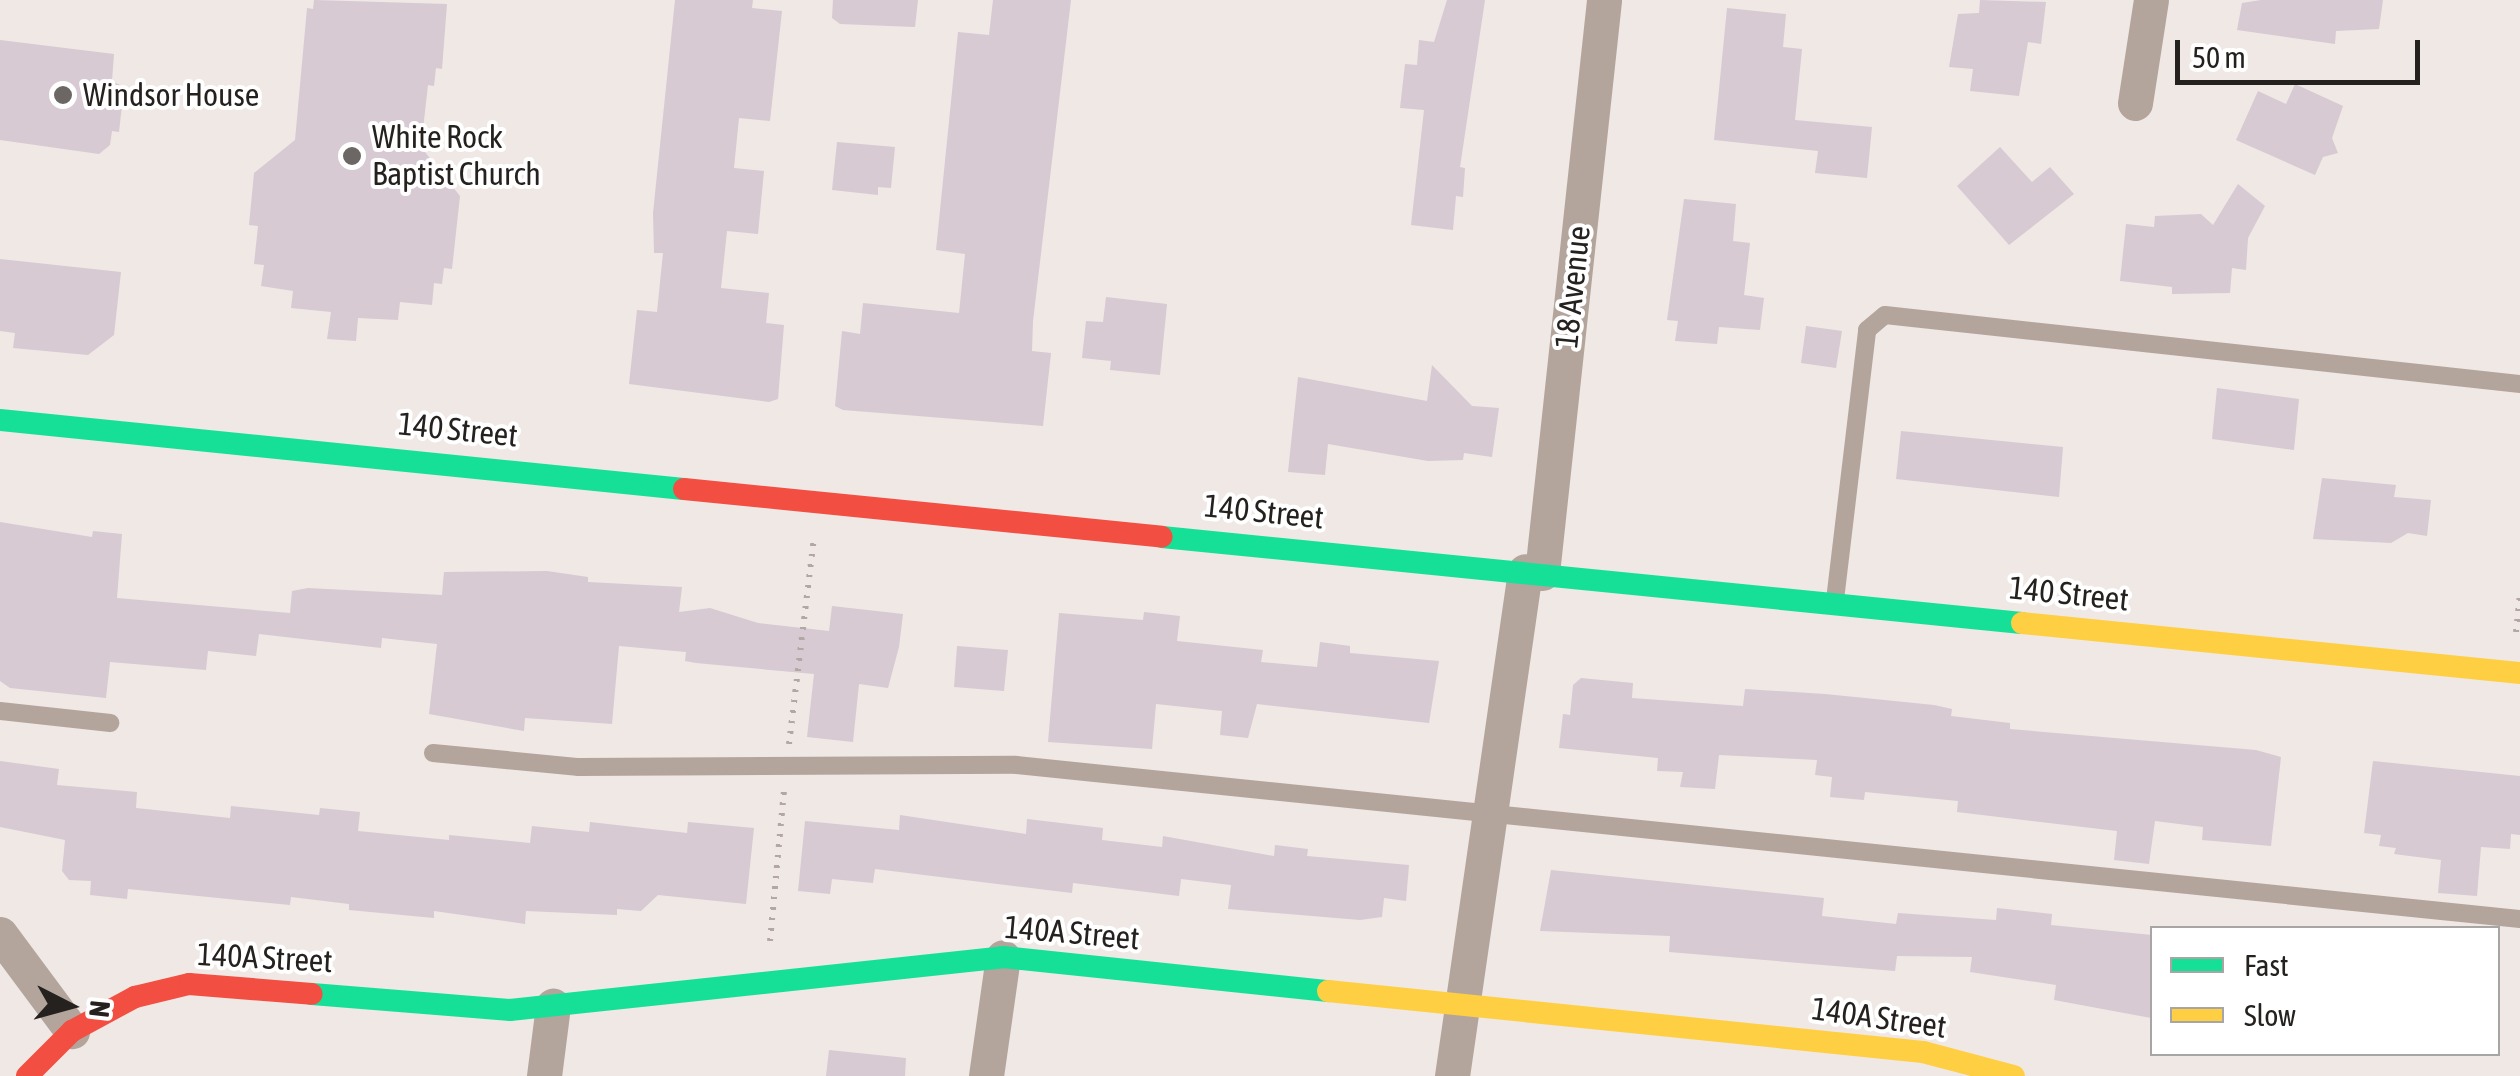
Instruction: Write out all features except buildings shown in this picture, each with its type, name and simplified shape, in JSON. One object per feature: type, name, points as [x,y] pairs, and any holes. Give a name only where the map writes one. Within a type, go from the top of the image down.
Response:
[{"type":"main road","name":"140 Street","points":[[0,420],[2520,674]]},
{"type":"main road","name":"140A Street","points":[[26,1076],[72,1031],[136,997],[189,984],[510,1010],[1003,957],[1923,1052],[2014,1076]]},
{"type":"street","name":"18 Avenue","points":[[1452,1076],[1488,811],[1533,572],[1604,0]]},
{"type":"street","points":[[2136,103],[2151,0]]},
{"type":"street","points":[[0,934],[72,1031]]},
{"type":"street","points":[[986,1076],[1003,957]]},
{"type":"street","points":[[544,1076],[553,1006]]},
{"type":"lane","points":[[1834,603],[1866,330],[1885,315],[2520,384]]},
{"type":"lane","points":[[0,711],[110,723]]},
{"type":"lane","points":[[434,754],[580,767],[1016,765],[2520,919]]},
{"type":"path","points":[[788,750],[814,532]]},
{"type":"path","points":[[2516,632],[2520,593]]},
{"type":"path","points":[[769,958],[786,773]]},
{"type":"traffic: fast","points":[[0,420],[684,489]]},
{"type":"traffic: fast","points":[[1162,537],[2022,623]]},
{"type":"traffic: fast","points":[[312,994],[510,1010],[1003,957],[1328,991]]},
{"type":"traffic: slow","points":[[2022,623],[2520,673]]},
{"type":"traffic: slow","points":[[1328,991],[1923,1052],[2014,1076]]},
{"type":"traffic: jam","points":[[684,489],[1162,537]]},
{"type":"traffic: jam","points":[[27,1076],[72,1031],[135,997],[189,984],[312,994]]},
{"type":"place","name":"Windsor House","points":[[63,95]]},
{"type":"place","name":"White Rock Baptist Church","points":[[352,156]]}]
